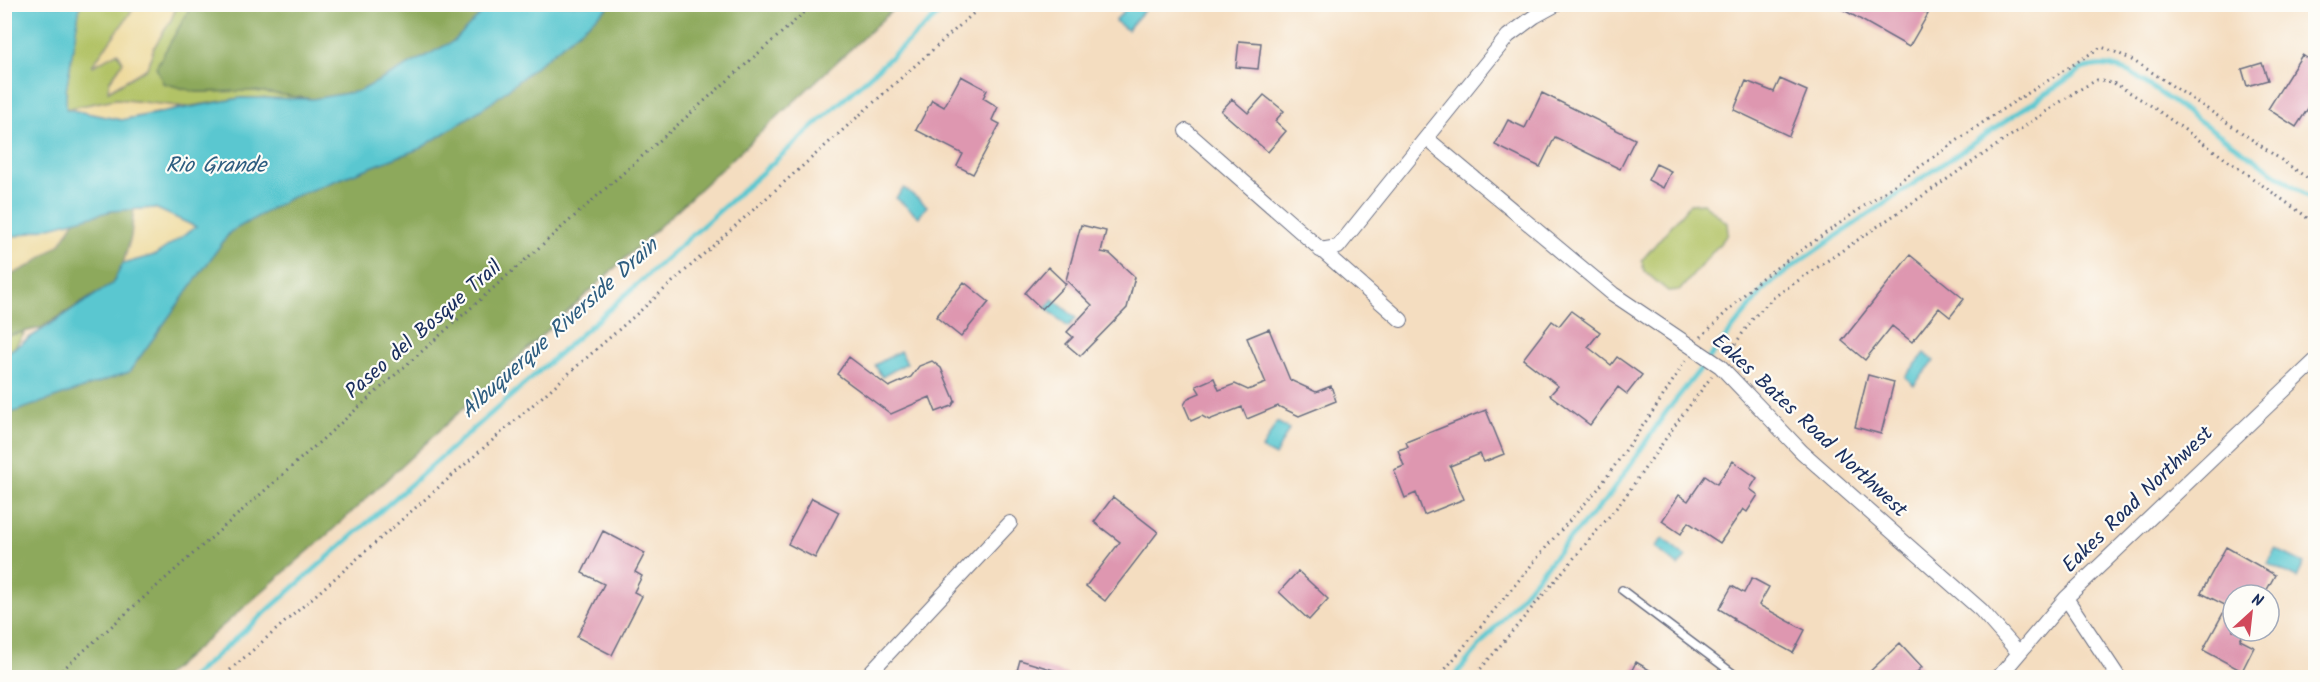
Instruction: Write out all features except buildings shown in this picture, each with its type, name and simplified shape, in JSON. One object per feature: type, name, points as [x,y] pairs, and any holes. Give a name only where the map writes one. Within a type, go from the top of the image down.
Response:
[{"type":"street","points":[[1320,250],[1338,247],[1509,36],[1535,16],[1557,4]]},
{"type":"street","points":[[1186,131],[1401,320]]},
{"type":"street","name":"Eakes Bates Road Northwest","points":[[1426,138],[1613,294],[1694,346],[1720,366],[1802,452],[1981,610],[2019,653]]},
{"type":"street","name":"Eakes Road Northwest","points":[[1998,678],[2066,598],[2316,360]]},
{"type":"street","points":[[865,678],[1010,523]]},
{"type":"street","points":[[2066,598],[2119,678]]},
{"type":"lane","points":[[1622,590],[1739,678]]},
{"type":"path","name":"Paseo del Bosque Trail","points":[[53,678],[814,4]]},
{"type":"path","points":[[221,678],[649,303],[984,4]]},
{"type":"path","points":[[1438,678],[1553,539],[1599,488],[1659,404],[1694,346],[1759,280],[1995,114],[2101,47],[2120,52],[2198,102],[2316,184]]},
{"type":"path","points":[[1473,678],[1593,532],[1622,501],[1754,317],[1774,297],[2075,92],[2097,80],[2116,84],[2150,105],[2304,215],[2316,227]]},
{"type":"green space","points":[[80,4],[137,5],[92,66],[117,52],[123,62],[109,82],[109,91],[147,68],[154,47],[171,20],[177,5],[189,4],[196,92],[255,91],[313,99],[241,98],[185,107],[116,99],[66,109],[66,91]]},
{"type":"green space","points":[[189,5],[490,5],[454,41],[360,91],[313,99],[255,91],[196,92],[163,83],[156,67],[189,10]]},
{"type":"green space","points":[[611,5],[898,5],[328,534],[164,677],[5,677],[4,415],[129,372],[230,232],[290,198],[421,148],[491,103]]},
{"type":"green space","points":[[1703,203],[1727,223],[1728,234],[1680,290],[1668,291],[1644,271],[1642,260],[1690,204]]},
{"type":"green space","points":[[134,209],[131,237],[123,264],[112,284],[41,328],[5,336],[5,278],[31,265],[60,244],[75,220],[111,211]]},
{"type":"green space","points":[[25,332],[14,348],[5,354],[5,336]]},
{"type":"sand","points":[[137,4],[177,5],[171,20],[154,47],[147,68],[108,91],[109,83],[123,62],[118,52],[91,67]]},
{"type":"sand","points":[[116,99],[185,107],[121,120],[66,109]]},
{"type":"sand","points":[[155,208],[197,227],[155,255],[123,264],[131,237],[134,209]]},
{"type":"sand","points":[[75,220],[60,244],[31,265],[5,278],[5,239]]},
{"type":"water","name":"Rio Grande","points":[[5,4],[80,5],[66,91],[66,109],[121,120],[241,98],[313,99],[360,91],[454,41],[490,5],[611,5],[491,103],[421,148],[290,198],[230,232],[129,372],[5,415],[5,354],[112,284],[123,264],[155,255],[196,227],[155,208],[111,211],[5,239]]},
{"type":"water","points":[[1129,5],[1149,5],[1127,30],[1115,21]]},
{"type":"water","points":[[904,188],[927,206],[919,217],[896,198]]},
{"type":"water","points":[[1053,299],[1076,318],[1068,327],[1046,308]]},
{"type":"water","points":[[900,351],[907,363],[882,377],[875,365]]},
{"type":"water","points":[[1925,353],[1934,361],[1914,385],[1905,377]]},
{"type":"water","points":[[1277,422],[1289,429],[1275,456],[1262,449]]},
{"type":"water","points":[[1663,538],[1686,557],[1678,566],[1655,547]]},
{"type":"water","points":[[2275,549],[2304,563],[2297,578],[2268,564]]},
{"type":"waterway","name":"Albuquerque Riverside Drain","points":[[191,678],[621,299],[950,4]]},
{"type":"waterway","points":[[1453,678],[1564,545],[1609,496],[1666,412],[1765,288],[1803,259],[2082,69],[2106,66],[2131,73],[2316,202]]}]
